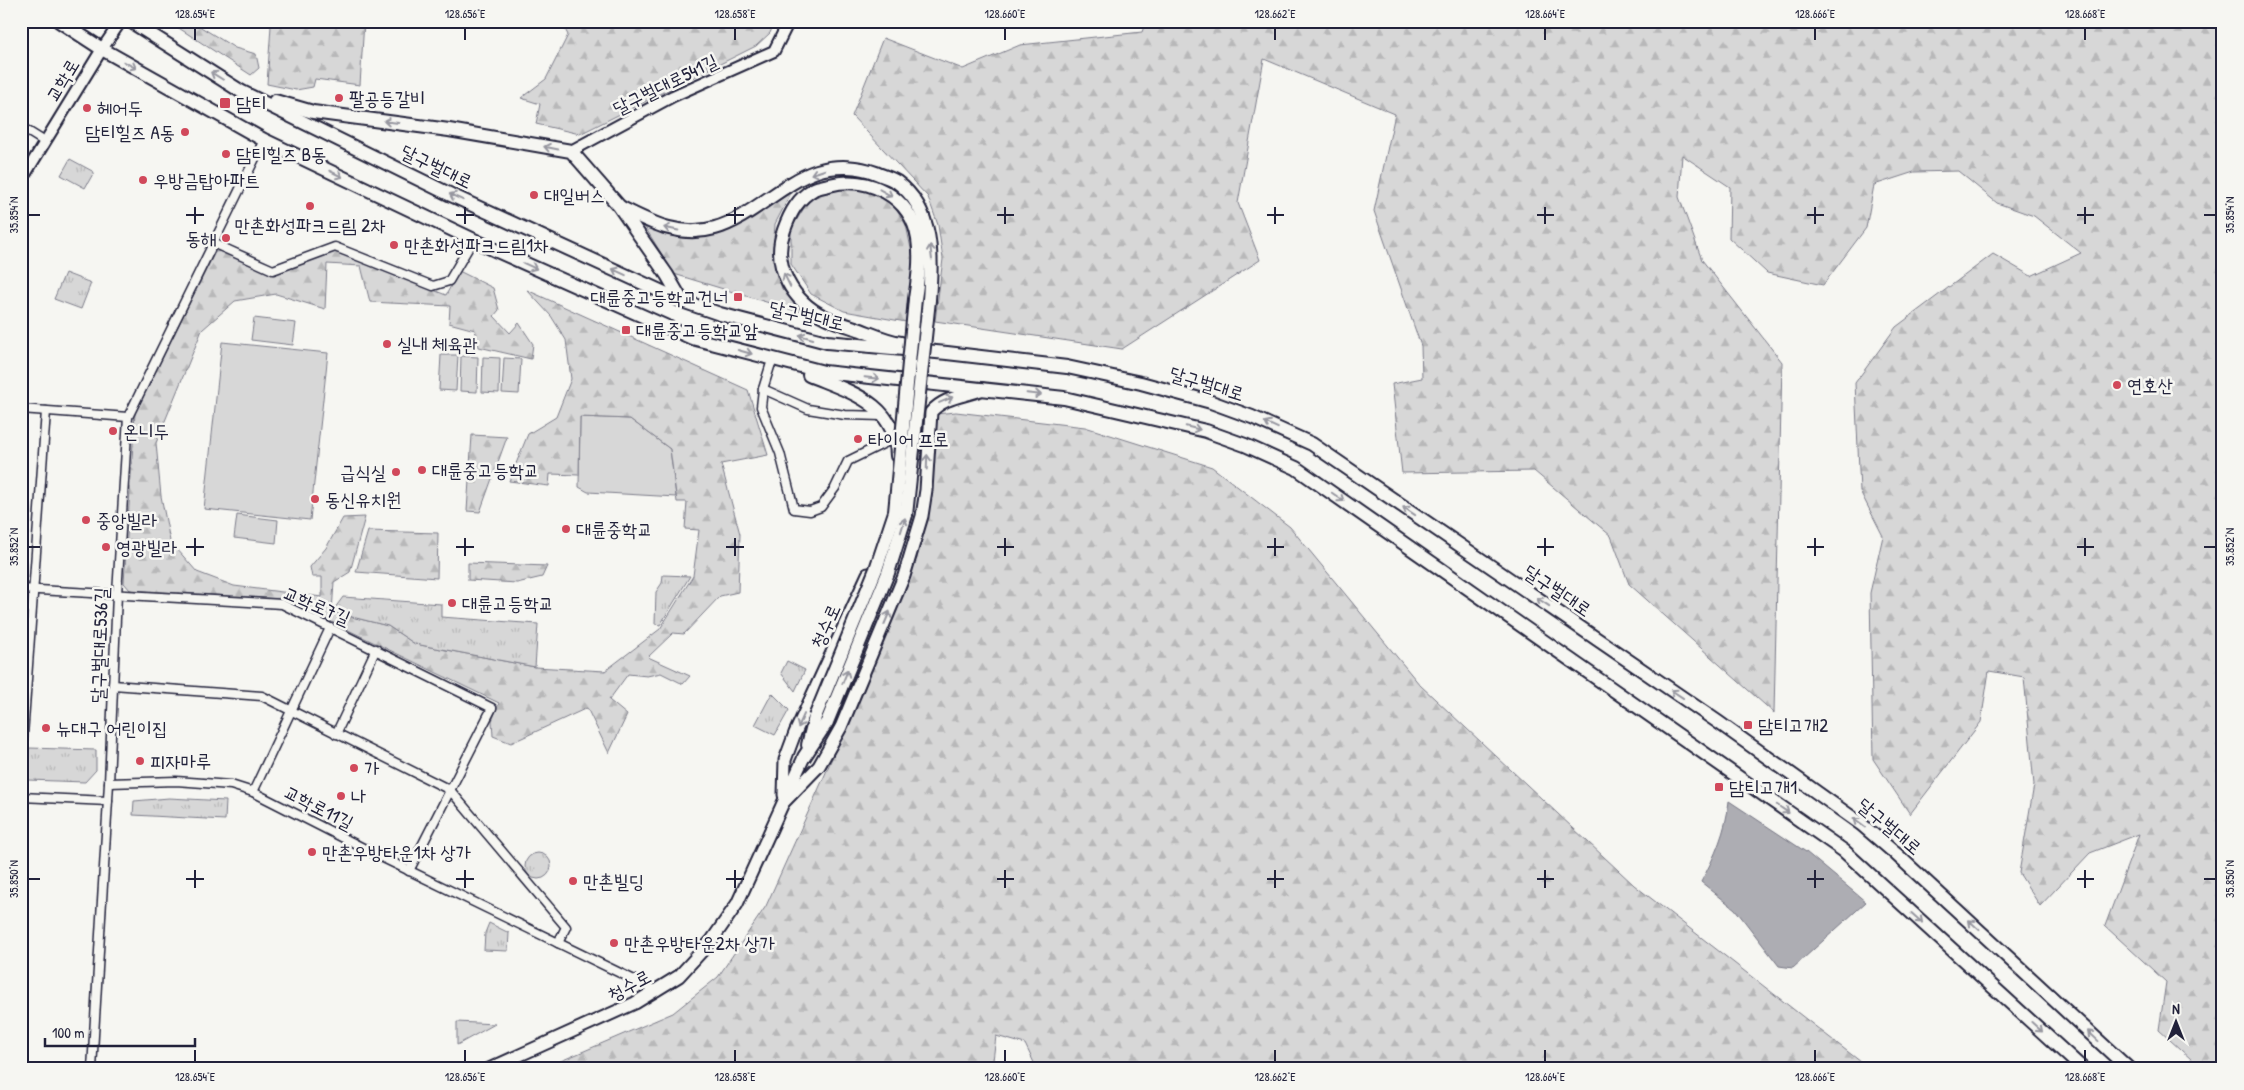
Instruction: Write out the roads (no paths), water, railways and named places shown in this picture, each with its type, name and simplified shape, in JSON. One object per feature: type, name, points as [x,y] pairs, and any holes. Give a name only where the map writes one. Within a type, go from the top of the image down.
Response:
[{"type":"main road","points":[[59,21],[102,49],[264,140],[473,240],[692,338],[824,372],[1064,398],[1160,419],[1222,437],[1296,468],[1682,736],[1700,751],[1844,852],[2083,1069]]},
{"type":"main road","name":"달구벌대로","points":[[130,21],[242,92],[451,195],[682,301],[720,314],[827,342],[1067,367],[1163,389],[1252,417],[1312,444],[1718,722],[1861,824],[2129,1069]]},
{"type":"main road","points":[[242,92],[312,112],[449,130],[571,152],[619,206],[682,301]]},
{"type":"main road","points":[[619,206],[653,224],[670,229],[688,232],[716,228],[744,214],[799,180],[818,171],[839,167],[867,169],[896,182],[913,198],[927,224],[932,258],[929,300],[906,515],[888,573],[804,757]]},
{"type":"main road","points":[[821,720],[895,512],[916,299],[919,264],[918,238],[912,221],[894,197],[873,185],[846,181],[815,189],[792,209],[782,234],[780,253],[782,271],[789,286],[800,299],[825,317],[895,342],[947,353]]},
{"type":"main road","points":[[778,361],[857,394],[885,416],[895,438],[897,464]]},
{"type":"main road","points":[[784,802],[819,766],[840,727],[904,576],[922,516],[926,490],[931,412],[938,404],[951,397],[970,394],[983,389]]},
{"type":"main road","name":"청수로","points":[[784,802],[786,760],[796,733],[878,551],[893,503],[897,464]]},
{"type":"main road","name":"청수로","points":[[489,1069],[635,1003],[657,991],[678,976],[697,958],[723,926],[737,904],[804,757]]},
{"type":"street","name":"교학로","points":[[21,180],[121,21]]},
{"type":"street","name":"달구벌대로541길","points":[[571,152],[673,96],[774,51],[789,21]]},
{"type":"street","points":[[21,126],[45,142]]},
{"type":"street","name":"달구벌대로536길","points":[[92,1069],[128,418],[215,244],[264,140]]},
{"type":"street","points":[[215,244],[272,270],[336,247],[433,286],[449,281],[473,240]]},
{"type":"street","points":[[778,361],[763,389],[761,407],[780,453],[794,510],[810,511],[821,507],[835,488],[848,461],[895,438]]},
{"type":"street","points":[[763,389],[808,409],[845,415],[885,416]]},
{"type":"street","points":[[21,409],[128,418]]},
{"type":"street","points":[[21,764],[46,411]]},
{"type":"street","name":"교학로7길","points":[[21,589],[282,604],[492,708],[409,870]]},
{"type":"street","points":[[253,792],[330,628]]},
{"type":"street","points":[[336,734],[376,650]]},
{"type":"street","points":[[113,685],[262,696],[450,790],[566,927],[558,943]]},
{"type":"street","name":"교학로11길","points":[[109,783],[176,781],[231,785],[253,792],[657,991]]},
{"type":"street","points":[[21,798],[108,801]]},
{"type":"place","name":"팔공등갈비","points":[[339,98]]},
{"type":"place","name":"담티","points":[[225,103]]},
{"type":"place","name":"헤어두","points":[[87,108]]},
{"type":"place","name":"담티힐즈 A동","points":[[185,132]]},
{"type":"place","name":"담티힐즈 B동","points":[[226,154]]},
{"type":"place","name":"우방금탑아파트","points":[[143,180]]},
{"type":"place","name":"대일버스","points":[[534,195]]},
{"type":"place","name":"만촌화성파크드림 2차","points":[[310,206]]},
{"type":"place","name":"동해","points":[[226,238]]},
{"type":"place","name":"만촌화성파크드림1차","points":[[394,245]]},
{"type":"place","name":"대륜중고등학교건너","points":[[738,297]]},
{"type":"place","name":"대륜중고등학교앞","points":[[626,330]]},
{"type":"place","name":"실내 체육관","points":[[387,344]]},
{"type":"place","name":"연호산","points":[[2117,385]]},
{"type":"place","name":"온니두","points":[[113,431]]},
{"type":"place","name":"타이어 프로","points":[[858,439]]},
{"type":"place","name":"대륜중고등학교","points":[[422,470]]},
{"type":"place","name":"급식실","points":[[396,472]]},
{"type":"place","name":"동신유치원","points":[[315,499]]},
{"type":"place","name":"중앙빌라","points":[[86,520]]},
{"type":"place","name":"대륜중학교","points":[[566,529]]},
{"type":"place","name":"영광빌라","points":[[106,547]]},
{"type":"place","name":"대륜고등학교","points":[[452,603]]},
{"type":"place","name":"담티고개2","points":[[1748,725]]},
{"type":"place","name":"뉴대구 어린이집","points":[[46,728]]},
{"type":"place","name":"피자마루","points":[[140,761]]},
{"type":"place","name":"가","points":[[354,768]]},
{"type":"place","name":"담티고개1","points":[[1719,787]]},
{"type":"place","name":"나","points":[[341,796]]},
{"type":"place","name":"만촌우방타운1차 상가","points":[[312,852]]},
{"type":"place","name":"만촌빌딩","points":[[573,881]]},
{"type":"place","name":"만촌우방타운2차 상가","points":[[614,943]]}]
